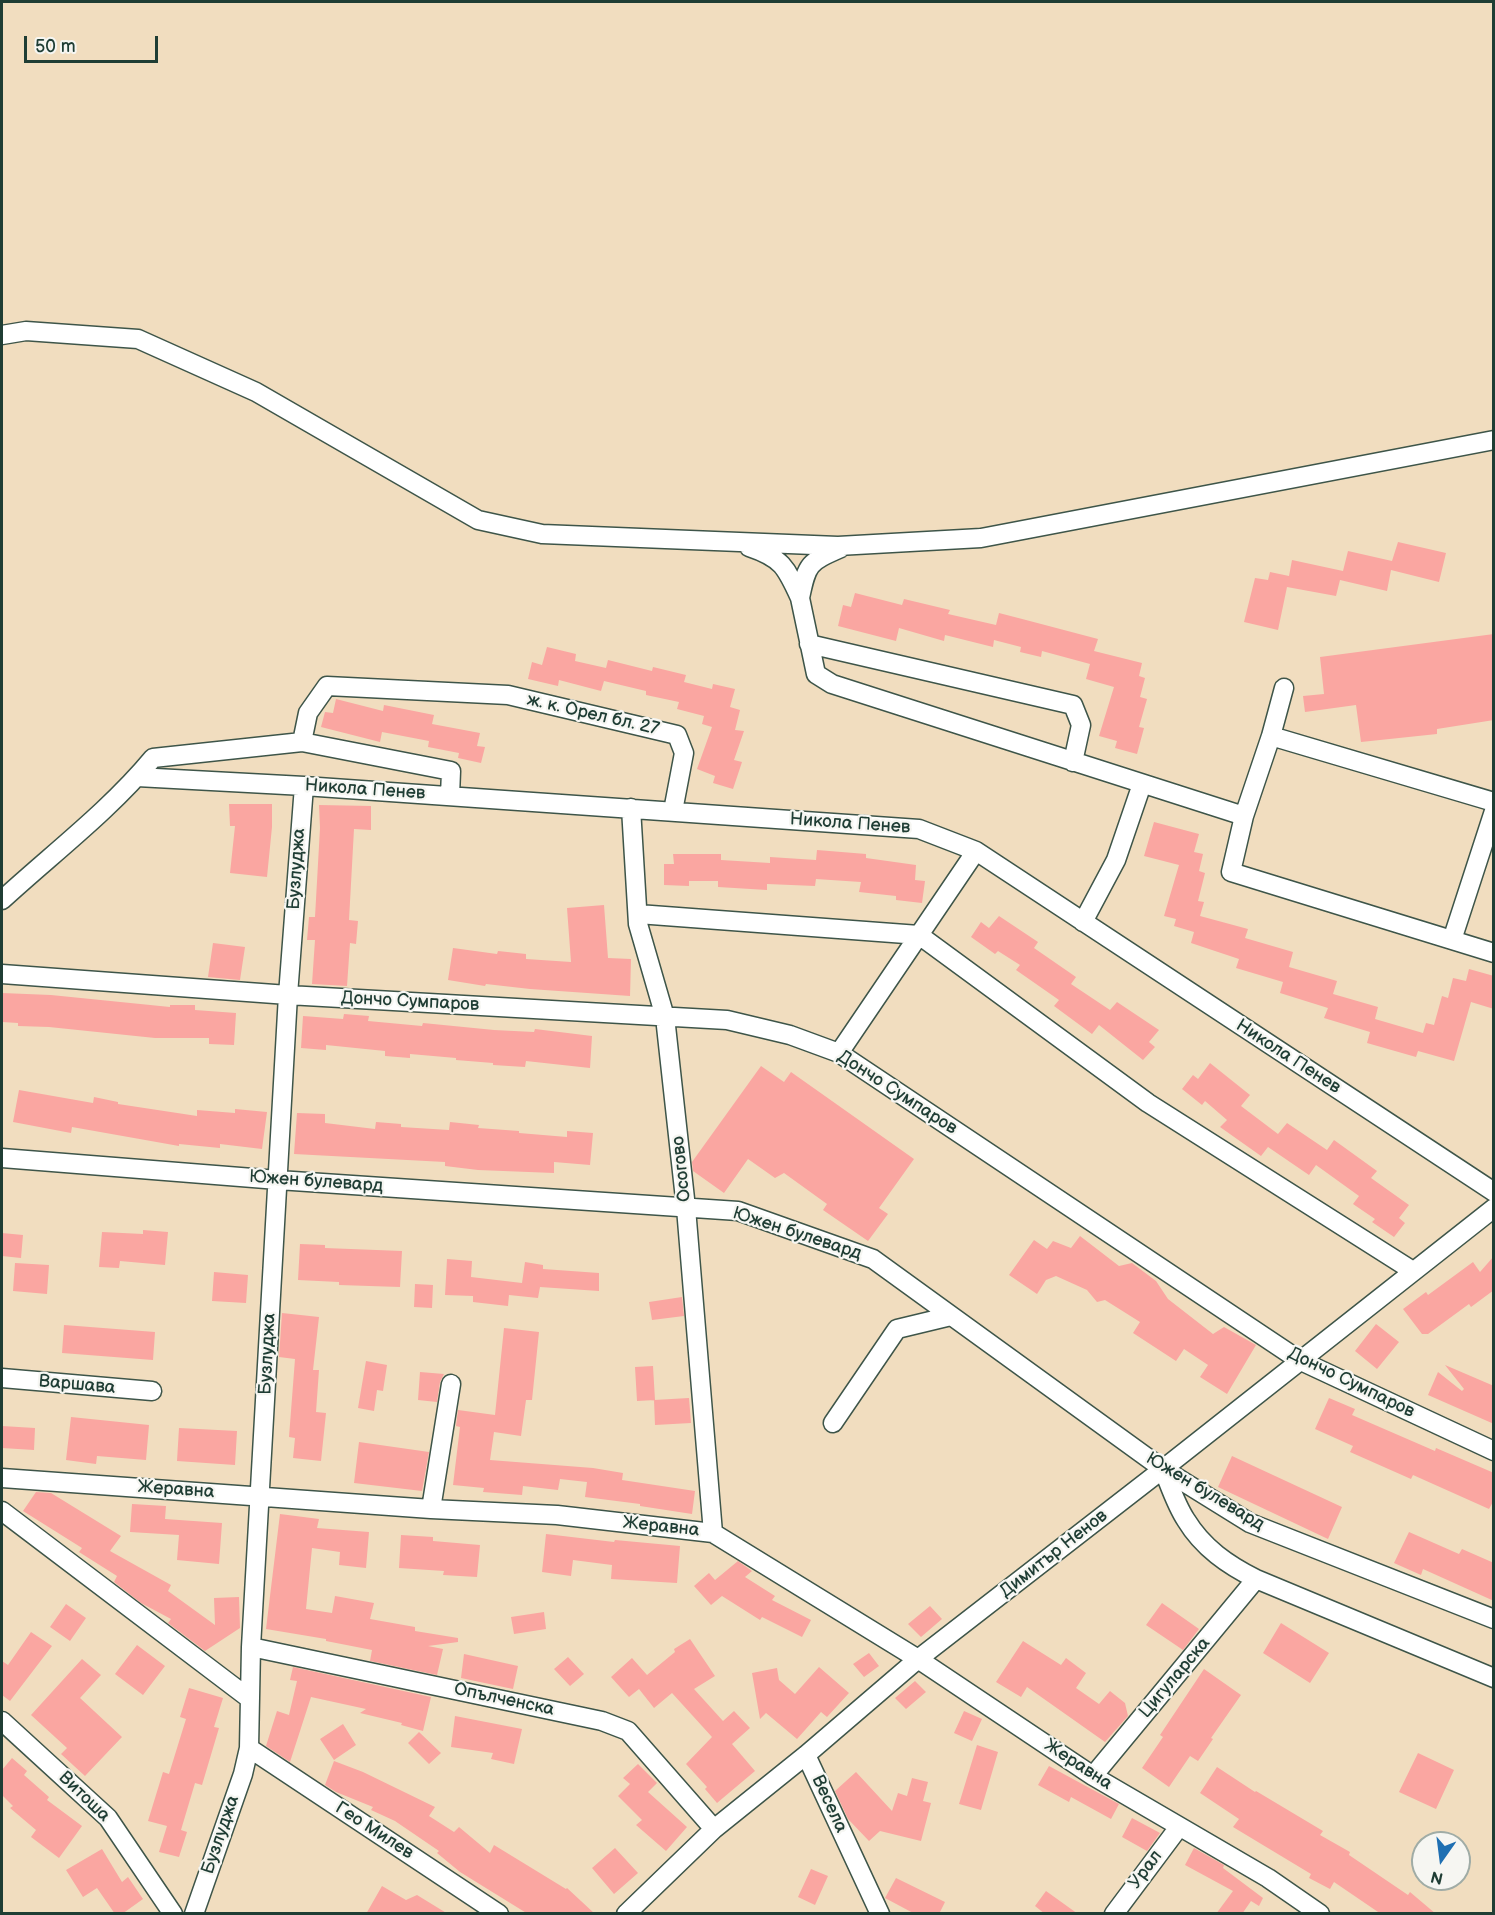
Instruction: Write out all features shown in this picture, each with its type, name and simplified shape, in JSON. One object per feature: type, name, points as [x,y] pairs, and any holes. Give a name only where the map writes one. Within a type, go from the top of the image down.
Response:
[{"type":"street","points":[[2,335],[26,331],[138,339],[256,392],[478,520],[542,534],[849,546],[981,538],[1494,440]]},
{"type":"street","points":[[730,542],[771,555],[789,574],[800,598],[816,674],[832,684],[1244,816]]},
{"type":"street","points":[[800,598],[805,572],[818,558],[849,546]]},
{"type":"street","points":[[809,644],[1073,705],[1081,725],[1073,762]]},
{"type":"street","name":"ж. к. Орел бл. 27","points":[[302,742],[308,713],[327,686],[508,695],[677,735],[684,753],[673,812]]},
{"type":"street","points":[[1284,688],[1271,736],[1244,816],[1231,872],[1494,953]]},
{"type":"street","points":[[1271,736],[1494,802]]},
{"type":"street","points":[[2,900],[137,777],[153,758],[302,742],[451,771],[450,796]]},
{"type":"street","name":"Никола Пенев","points":[[137,777],[304,786],[919,829],[976,851],[1494,1192]]},
{"type":"street","points":[[1083,922],[1116,860],[1142,784]]},
{"type":"street","name":"Бузлуджа","points":[[194,1914],[243,1774],[249,1748],[251,1647],[288,995],[304,786]]},
{"type":"street","name":"Осогово","points":[[631,808],[638,924],[665,1017],[686,1208],[713,1533]]},
{"type":"street","points":[[1452,940],[1494,811]]},
{"type":"street","points":[[839,1053],[976,851]]},
{"type":"street","points":[[638,914],[919,935],[1148,1103],[1413,1271]]},
{"type":"street","name":"Дончо Сумпаров","points":[[2,974],[288,995],[727,1020],[790,1035],[839,1053],[1299,1360],[1494,1451]]},
{"type":"street","name":"Южен булевард","points":[[2,1158],[278,1180],[738,1211],[873,1259],[1163,1469],[1250,1523],[1494,1619]]},
{"type":"street","name":"Димитър Ненов","points":[[626,1914],[714,1829],[806,1755],[918,1659],[1494,1208]]},
{"type":"street","points":[[833,1422],[897,1329],[951,1316]]},
{"type":"street","name":"Варшава","points":[[2,1378],[152,1391]]},
{"type":"street","points":[[431,1509],[451,1384]]},
{"type":"street","points":[[1163,1469],[1186,1521],[1206,1545],[1228,1564],[1257,1580],[1494,1678]]},
{"type":"street","name":"Жеравна","points":[[2,1478],[431,1509],[557,1515],[713,1533],[918,1659],[1093,1776],[1268,1878],[1320,1914]]},
{"type":"street","points":[[2,1511],[250,1699]]},
{"type":"street","name":"Цигуларска","points":[[1093,1776],[1257,1580]]},
{"type":"street","name":"Опълченска","points":[[251,1647],[602,1721],[628,1731],[714,1829]]},
{"type":"street","name":"Витоша","points":[[2,1721],[108,1818],[173,1914]]},
{"type":"street","name":"Гео Милев","points":[[249,1748],[499,1914]]},
{"type":"street","name":"Весела","points":[[806,1755],[880,1914]]},
{"type":"street","name":"Урал","points":[[1114,1914],[1179,1827]]},
{"type":"building","points":[[1398,542],[1446,553],[1439,582],[1391,570],[1387,591],[1340,580],[1336,596],[1287,587],[1278,630],[1244,622],[1255,578],[1268,580],[1270,572],[1289,576],[1292,560],[1343,571],[1348,551],[1392,561]]},
{"type":"building","points":[[855,593],[902,605],[904,599],[950,610],[948,614],[996,625],[999,613],[1098,639],[1094,651],[1142,663],[1139,676],[1145,678],[1140,697],[1147,699],[1139,727],[1144,728],[1137,754],[1115,748],[1117,741],[1099,736],[1114,687],[1086,679],[1090,664],[1042,651],[1041,657],[1020,652],[1021,647],[994,640],[993,647],[945,635],[944,641],[899,628],[896,641],[838,626],[843,605],[851,607]]},
{"type":"building","points":[[1494,634],[1494,720],[1437,729],[1437,734],[1361,742],[1356,705],[1305,712],[1303,696],[1324,694],[1320,657]]},
{"type":"building","points":[[547,647],[576,654],[575,661],[606,668],[608,660],[652,671],[653,667],[686,675],[684,682],[712,689],[713,684],[735,689],[730,707],[740,710],[735,730],[744,731],[734,760],[742,762],[733,789],[713,783],[715,776],[697,769],[712,727],[702,724],[704,716],[677,709],[679,702],[646,695],[646,691],[604,681],[601,691],[559,680],[558,686],[528,679],[532,662],[542,665]]},
{"type":"building","points":[[336,699],[383,711],[384,705],[434,715],[432,724],[480,733],[477,746],[485,747],[481,763],[458,758],[459,753],[428,747],[429,741],[382,732],[380,742],[321,727],[325,712],[333,713]]},
{"type":"building","points":[[229,804],[272,804],[267,877],[230,873],[235,826],[230,826]]},
{"type":"building","points":[[319,805],[371,806],[371,830],[354,829],[349,920],[358,921],[356,944],[350,943],[347,986],[312,984],[315,940],[307,940],[309,917],[315,917],[320,828]]},
{"type":"building","points":[[1154,822],[1199,834],[1194,852],[1203,854],[1199,871],[1205,873],[1198,901],[1204,902],[1200,916],[1248,929],[1245,938],[1293,952],[1289,967],[1337,981],[1333,994],[1378,1007],[1375,1019],[1423,1033],[1426,1023],[1434,1025],[1442,996],[1448,998],[1453,978],[1466,981],[1469,969],[1494,976],[1494,1009],[1471,1002],[1454,1061],[1418,1051],[1416,1057],[1367,1043],[1370,1032],[1324,1018],[1328,1008],[1280,993],[1283,982],[1236,968],[1239,959],[1191,943],[1194,932],[1174,926],[1176,919],[1164,916],[1179,865],[1144,856]]},
{"type":"building","points":[[817,850],[866,854],[866,858],[916,865],[915,880],[925,881],[922,903],[896,900],[896,896],[859,892],[861,882],[816,879],[815,886],[767,884],[767,890],[718,887],[718,881],[689,881],[689,886],[664,885],[664,864],[674,864],[673,854],[721,854],[721,860],[770,863],[770,857],[816,860]]},
{"type":"building","points":[[604,905],[608,958],[631,959],[630,996],[486,984],[485,986],[448,980],[453,948],[497,954],[498,951],[526,954],[526,959],[571,962],[567,908]]},
{"type":"building","points":[[999,916],[1038,942],[1034,948],[1076,977],[1071,984],[1110,1010],[1117,1002],[1159,1030],[1149,1042],[1155,1047],[1143,1060],[1099,1025],[1092,1034],[1054,1006],[1059,1000],[1016,970],[1020,965],[998,951],[995,954],[971,937],[981,922],[989,928]]},
{"type":"building","points":[[213,943],[245,947],[240,980],[208,977]]},
{"type":"building","points":[[2,993],[51,995],[170,1007],[170,1005],[195,1005],[195,1010],[236,1013],[234,1045],[209,1044],[209,1038],[155,1038],[18,1026],[18,1023],[2,1022]]},
{"type":"building","points":[[344,1014],[369,1016],[368,1021],[422,1026],[423,1023],[534,1032],[535,1029],[592,1036],[590,1068],[526,1061],[525,1067],[493,1065],[493,1063],[456,1060],[456,1058],[410,1054],[410,1058],[385,1056],[385,1051],[326,1045],[326,1050],[301,1048],[303,1016],[343,1019]]},
{"type":"building","points":[[1210,1063],[1250,1095],[1241,1106],[1278,1134],[1287,1123],[1327,1150],[1334,1140],[1377,1171],[1371,1178],[1409,1205],[1399,1218],[1405,1223],[1394,1237],[1372,1222],[1375,1219],[1353,1204],[1359,1196],[1316,1165],[1309,1175],[1268,1147],[1261,1156],[1220,1127],[1227,1120],[1205,1101],[1202,1105],[1182,1089],[1193,1075],[1198,1079]]},
{"type":"building","points":[[761,1066],[784,1082],[791,1072],[914,1159],[879,1208],[888,1214],[868,1241],[823,1210],[827,1204],[784,1173],[775,1178],[748,1159],[724,1193],[693,1171],[692,1162]]},
{"type":"building","points":[[19,1090],[93,1103],[94,1097],[118,1102],[118,1104],[197,1116],[197,1110],[235,1113],[235,1109],[267,1112],[262,1149],[220,1144],[220,1148],[179,1144],[179,1146],[72,1127],[71,1133],[13,1122]]},
{"type":"building","points":[[297,1113],[325,1114],[325,1123],[375,1129],[376,1122],[401,1124],[401,1127],[449,1130],[450,1122],[479,1125],[478,1128],[567,1137],[567,1131],[593,1133],[590,1165],[554,1162],[554,1173],[478,1170],[445,1166],[445,1162],[294,1154]]},
{"type":"building","points":[[143,1230],[168,1232],[165,1265],[120,1261],[119,1268],[99,1267],[102,1232],[143,1234]]},
{"type":"building","points":[[2,1233],[23,1235],[21,1258],[2,1256]]},
{"type":"building","points":[[1080,1236],[1119,1266],[1132,1263],[1156,1281],[1168,1299],[1213,1334],[1224,1327],[1256,1345],[1227,1394],[1200,1377],[1208,1365],[1184,1349],[1176,1361],[1133,1333],[1140,1322],[1105,1300],[1097,1302],[1087,1290],[1056,1276],[1046,1280],[1037,1294],[1009,1275],[1034,1240],[1047,1249],[1053,1241],[1071,1248]]},
{"type":"building","points":[[300,1244],[325,1245],[325,1248],[402,1251],[400,1287],[339,1285],[339,1282],[298,1280]]},
{"type":"building","points":[[1494,1256],[1494,1290],[1471,1307],[1469,1304],[1428,1334],[1422,1334],[1403,1309],[1426,1292],[1428,1295],[1473,1262],[1480,1272]]},
{"type":"building","points":[[447,1259],[472,1261],[471,1277],[522,1283],[525,1262],[543,1265],[543,1269],[599,1273],[599,1291],[540,1287],[538,1298],[509,1295],[508,1306],[473,1302],[473,1296],[445,1295]]},
{"type":"building","points":[[15,1263],[49,1265],[47,1294],[13,1291]]},
{"type":"building","points":[[214,1272],[248,1275],[246,1303],[212,1301]]},
{"type":"building","points":[[415,1284],[433,1285],[432,1308],[414,1307]]},
{"type":"building","points":[[682,1297],[684,1316],[652,1320],[649,1302]]},
{"type":"building","points":[[282,1313],[319,1317],[313,1370],[319,1370],[316,1412],[326,1413],[321,1461],[293,1458],[295,1438],[289,1437],[295,1359],[279,1357]]},
{"type":"building","points":[[1376,1324],[1399,1342],[1377,1369],[1355,1351]]},
{"type":"building","points":[[64,1325],[155,1332],[153,1360],[62,1353]]},
{"type":"building","points":[[504,1328],[539,1332],[532,1400],[526,1400],[521,1436],[494,1432],[490,1460],[593,1468],[623,1473],[622,1480],[695,1491],[692,1514],[585,1497],[587,1482],[560,1479],[558,1490],[523,1486],[522,1495],[483,1492],[484,1488],[453,1485],[460,1427],[456,1426],[458,1410],[495,1415]]},
{"type":"building","points":[[366,1361],[387,1365],[383,1391],[377,1390],[374,1411],[358,1408]]},
{"type":"building","points":[[1445,1365],[1494,1386],[1494,1424],[1428,1395],[1438,1372],[1462,1391],[1464,1389]]},
{"type":"building","points":[[653,1366],[655,1400],[637,1401],[635,1367]]},
{"type":"building","points":[[420,1372],[444,1374],[440,1382],[437,1402],[418,1400]]},
{"type":"building","points":[[689,1398],[691,1423],[655,1425],[654,1400]]},
{"type":"building","points":[[1329,1398],[1355,1409],[1352,1415],[1435,1451],[1436,1448],[1494,1473],[1494,1500],[1489,1509],[1413,1475],[1411,1479],[1350,1452],[1353,1446],[1315,1429]]},
{"type":"building","points":[[71,1417],[149,1425],[146,1460],[97,1456],[96,1464],[66,1460]]},
{"type":"building","points":[[2,1426],[35,1428],[34,1450],[2,1448]]},
{"type":"building","points":[[179,1428],[237,1431],[235,1465],[177,1461]]},
{"type":"building","points":[[359,1442],[429,1452],[422,1491],[354,1483]]},
{"type":"building","points":[[1232,1456],[1342,1507],[1328,1539],[1218,1487]]},
{"type":"building","points":[[36,1492],[51,1493],[121,1536],[110,1551],[171,1585],[168,1591],[215,1625],[214,1598],[239,1597],[240,1628],[205,1651],[168,1623],[171,1619],[141,1603],[114,1582],[117,1576],[79,1552],[82,1548],[23,1511]]},
{"type":"building","points":[[132,1504],[166,1506],[165,1519],[222,1523],[219,1564],[177,1560],[179,1535],[130,1532]]},
{"type":"building","points":[[280,1514],[319,1519],[317,1528],[369,1532],[366,1568],[339,1565],[340,1552],[312,1548],[306,1609],[332,1613],[335,1596],[374,1603],[370,1619],[415,1627],[415,1631],[458,1638],[458,1642],[428,1646],[443,1649],[437,1675],[370,1661],[372,1650],[326,1641],[326,1639],[266,1629]]},
{"type":"building","points":[[1409,1532],[1459,1554],[1462,1549],[1494,1563],[1494,1601],[1423,1569],[1421,1575],[1394,1563]]},
{"type":"building","points":[[546,1534],[614,1542],[615,1540],[680,1546],[677,1583],[611,1579],[612,1565],[573,1560],[571,1576],[542,1572]]},
{"type":"building","points":[[401,1535],[433,1537],[433,1541],[480,1545],[477,1577],[443,1575],[444,1571],[399,1568]]},
{"type":"building","points":[[738,1561],[752,1571],[745,1577],[775,1596],[772,1600],[811,1620],[802,1637],[762,1617],[760,1620],[722,1596],[711,1605],[694,1586],[709,1573],[715,1580]]},
{"type":"building","points":[[1162,1603],[1199,1629],[1183,1650],[1146,1625]]},
{"type":"building","points":[[66,1604],[86,1618],[70,1641],[50,1627]]},
{"type":"building","points":[[930,1606],[942,1619],[921,1637],[908,1624]]},
{"type":"building","points":[[544,1612],[546,1629],[514,1634],[511,1617]]},
{"type":"building","points":[[1281,1623],[1329,1653],[1310,1683],[1263,1653]]},
{"type":"building","points":[[31,1632],[52,1646],[10,1701],[2,1695],[2,1661],[8,1665]]},
{"type":"building","points":[[690,1639],[715,1676],[694,1689],[723,1721],[734,1711],[750,1728],[732,1744],[755,1771],[717,1803],[705,1789],[707,1787],[686,1764],[712,1737],[672,1693],[654,1708],[639,1689],[629,1697],[611,1677],[632,1658],[647,1675],[675,1652],[674,1649]]},
{"type":"building","points":[[1023,1641],[1061,1665],[1066,1658],[1086,1673],[1076,1688],[1099,1704],[1110,1691],[1125,1703],[1128,1716],[1105,1742],[1027,1687],[1021,1697],[996,1682]]},
{"type":"building","points":[[137,1645],[165,1666],[143,1695],[115,1674]]},
{"type":"building","points":[[869,1653],[879,1666],[864,1677],[853,1664]]},
{"type":"building","points":[[464,1654],[518,1666],[513,1689],[461,1678]]},
{"type":"building","points":[[568,1657],[584,1674],[570,1686],[554,1669]]},
{"type":"building","points":[[82,1659],[101,1675],[80,1698],[122,1737],[85,1776],[61,1754],[67,1748],[31,1715]]},
{"type":"building","points":[[293,1667],[431,1697],[423,1731],[401,1725],[402,1723],[360,1713],[366,1709],[311,1697],[290,1762],[266,1746],[277,1711],[289,1715],[297,1681],[290,1680]]},
{"type":"building","points":[[819,1667],[849,1693],[827,1717],[821,1712],[797,1739],[766,1713],[760,1719],[752,1673],[777,1668],[779,1680],[795,1694]]},
{"type":"building","points":[[1204,1669],[1241,1695],[1198,1761],[1190,1756],[1169,1787],[1142,1768],[1163,1737],[1160,1735]]},
{"type":"building","points":[[915,1681],[926,1692],[906,1709],[895,1698]]},
{"type":"building","points":[[189,1688],[223,1698],[214,1727],[219,1728],[202,1785],[195,1783],[181,1830],[187,1832],[179,1857],[159,1852],[167,1826],[148,1821],[163,1772],[169,1774],[186,1719],[180,1717]]},
{"type":"building","points":[[964,1711],[982,1719],[972,1741],[954,1733]]},
{"type":"building","points":[[455,1716],[522,1729],[514,1764],[491,1759],[493,1753],[451,1747]]},
{"type":"building","points":[[343,1724],[356,1745],[334,1760],[320,1739]]},
{"type":"building","points":[[419,1732],[441,1753],[429,1764],[408,1743]]},
{"type":"building","points":[[977,1745],[998,1752],[981,1810],[959,1804]]},
{"type":"building","points":[[1418,1753],[1454,1770],[1436,1809],[1399,1792]]},
{"type":"building","points":[[12,1758],[27,1771],[24,1775],[49,1797],[47,1800],[82,1826],[59,1858],[31,1837],[36,1830],[10,1808],[13,1806],[2,1795],[2,1770]]},
{"type":"building","points":[[334,1761],[363,1772],[435,1807],[429,1816],[454,1832],[459,1827],[490,1853],[494,1845],[567,1888],[595,1914],[528,1914],[460,1872],[437,1853],[439,1851],[395,1821],[371,1810],[373,1807],[325,1785]]},
{"type":"building","points":[[638,1764],[657,1783],[648,1792],[687,1827],[666,1851],[636,1825],[642,1820],[618,1796],[630,1784],[623,1778]]},
{"type":"building","points":[[1049,1766],[1119,1804],[1111,1819],[1071,1797],[1069,1802],[1038,1785]]},
{"type":"building","points":[[1217,1767],[1323,1831],[1320,1835],[1350,1852],[1349,1855],[1408,1895],[1410,1892],[1436,1914],[1381,1914],[1334,1882],[1330,1889],[1309,1878],[1311,1874],[1233,1827],[1239,1819],[1200,1793]]},
{"type":"building","points":[[856,1772],[892,1811],[898,1793],[907,1796],[912,1778],[928,1782],[923,1801],[931,1803],[921,1841],[880,1831],[869,1841],[848,1819],[835,1791]]},
{"type":"building","points":[[1132,1818],[1160,1833],[1147,1851],[1122,1837]]},
{"type":"building","points":[[615,1848],[638,1873],[614,1894],[592,1868]]},
{"type":"building","points":[[1194,1848],[1224,1865],[1223,1868],[1263,1898],[1259,1906],[1251,1901],[1242,1914],[1216,1914],[1233,1891],[1185,1865]]},
{"type":"building","points":[[102,1849],[122,1882],[128,1877],[143,1899],[122,1914],[115,1914],[97,1888],[83,1897],[66,1870]]},
{"type":"building","points":[[811,1869],[828,1876],[815,1905],[798,1897]]},
{"type":"building","points":[[896,1878],[945,1902],[939,1914],[915,1914],[885,1898]]},
{"type":"building","points":[[382,1886],[406,1900],[417,1895],[448,1914],[366,1914]]},
{"type":"building","points":[[1046,1891],[1078,1914],[1045,1914],[1035,1906]]}]
